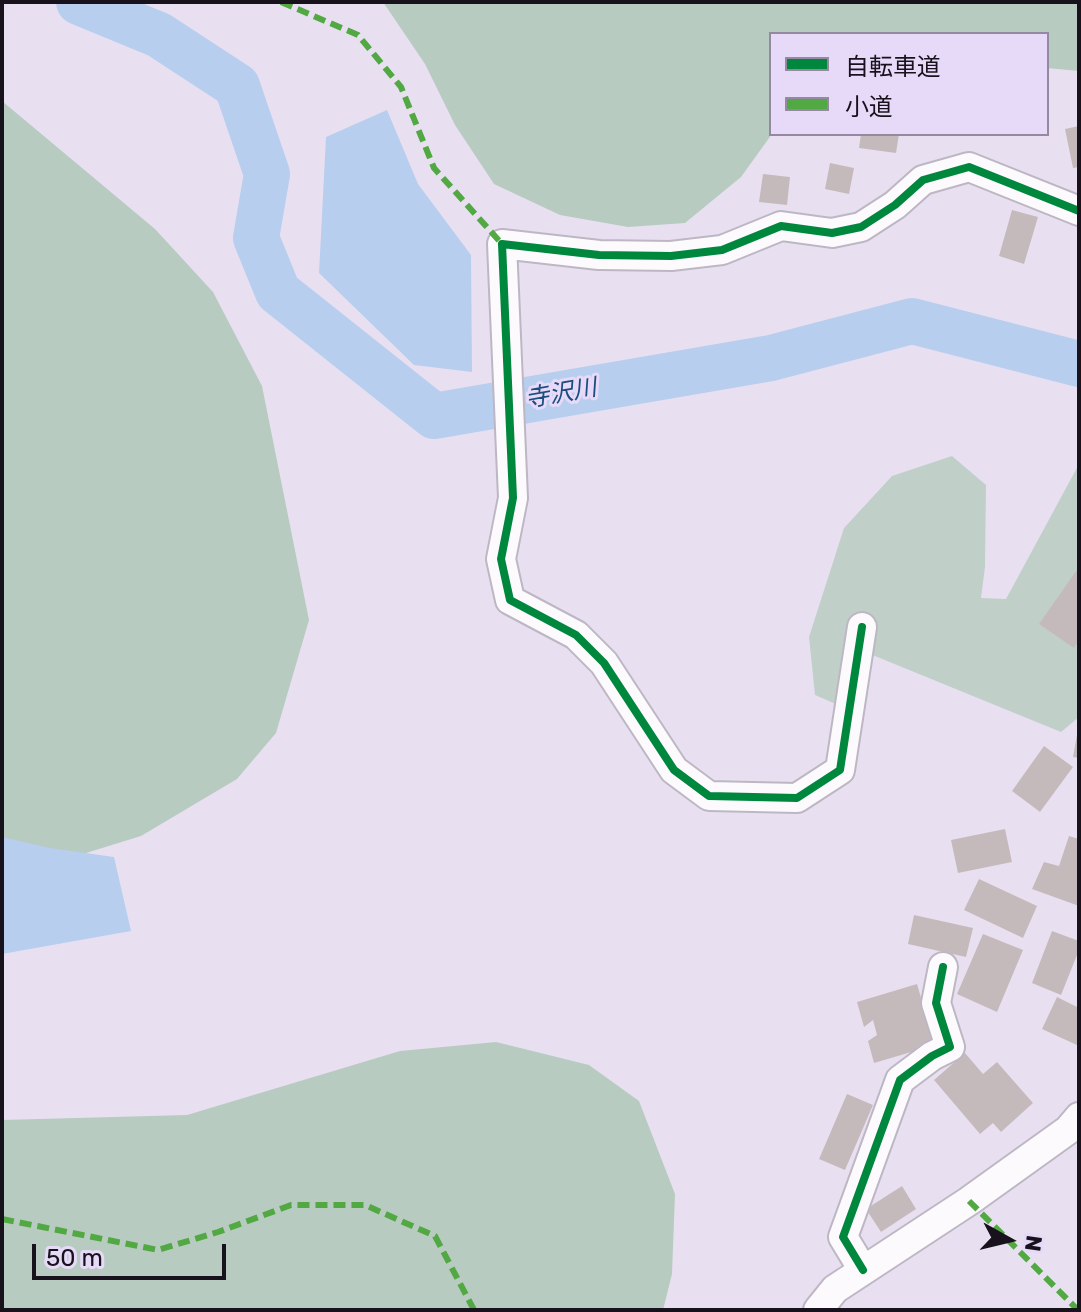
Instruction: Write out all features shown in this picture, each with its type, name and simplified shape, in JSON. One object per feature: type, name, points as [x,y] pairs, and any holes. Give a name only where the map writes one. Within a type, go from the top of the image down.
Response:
[{"type":"street","points":[[862,627],[840,770],[797,798],[709,796],[674,770],[604,663],[576,635],[510,600],[501,559],[513,498],[502,244],[599,255],[671,256],[722,250],[781,226],[832,233],[861,227],[895,205],[923,180],[969,167],[1079,211]]},
{"type":"street","points":[[863,1270],[843,1237],[900,1080],[932,1056],[950,1047],[936,1003],[943,967]]},
{"type":"street","points":[[818,1310],[835,1289],[981,1192],[1068,1130],[1079,1117]]},
{"type":"shaded area","points":[[952,456],[986,485],[985,567],[981,598],[1006,599],[1079,464],[1079,717],[1061,732],[870,654],[861,715],[815,695],[809,637],[844,528],[892,476]]},
{"type":"green space","points":[[383,2],[1079,2],[1079,71],[1049,68],[1049,32],[769,32],[771,136],[741,177],[685,223],[628,227],[560,215],[494,184],[455,125],[425,64]]},
{"type":"green space","points":[[2,101],[155,229],[213,292],[262,386],[309,620],[276,733],[237,779],[141,836],[2,879]]},
{"type":"green space","points":[[496,1042],[589,1065],[639,1101],[675,1194],[672,1274],[663,1310],[2,1310],[2,1120],[187,1115],[400,1051]]},
{"type":"water","points":[[387,110],[418,184],[471,255],[472,372],[414,365],[319,273],[326,137]]},
{"type":"water","points":[[2,837],[114,857],[131,931],[2,954]]},
{"type":"building","points":[[1079,126],[1079,167],[1073,168],[1065,129]]},
{"type":"building","points":[[861,136],[899,136],[896,153],[859,148]]},
{"type":"building","points":[[830,163],[854,168],[849,194],[825,189]]},
{"type":"building","points":[[763,174],[790,177],[787,205],[759,202]]},
{"type":"building","points":[[1012,210],[1038,217],[1024,264],[999,256]]},
{"type":"building","points":[[1079,567],[1079,640],[1074,648],[1039,624]]},
{"type":"building","points":[[1079,735],[1079,758],[1073,757]]},
{"type":"building","points":[[1044,746],[1073,767],[1040,812],[1012,791]]},
{"type":"building","points":[[1005,829],[1012,862],[958,873],[951,840]]},
{"type":"building","points":[[1069,836],[1079,839],[1079,906],[1032,889],[1044,862],[1059,866]]},
{"type":"building","points":[[979,879],[1037,906],[1023,938],[964,910]]},
{"type":"building","points":[[914,915],[973,928],[966,957],[908,944]]},
{"type":"building","points":[[1052,931],[1079,941],[1079,950],[1061,995],[1032,983]]},
{"type":"building","points":[[983,934],[1023,950],[997,1012],[957,994]]},
{"type":"building","points":[[917,984],[935,1045],[874,1063],[868,1041],[877,1035],[873,1020],[864,1027],[857,1002]]},
{"type":"building","points":[[1057,997],[1079,1008],[1079,1046],[1042,1029]]},
{"type":"building","points":[[965,1053],[983,1074],[997,1062],[1033,1103],[1001,1132],[993,1123],[980,1134],[934,1080]]},
{"type":"building","points":[[847,1094],[873,1105],[845,1170],[819,1159]]},
{"type":"building","points":[[902,1186],[916,1209],[881,1232],[866,1209]]},
{"type":"waterway","name":"寺沢川","points":[[79,2],[159,35],[237,86],[267,174],[256,238],[278,292],[434,416],[771,358],[912,321],[1079,364]]},
{"type":"marked path","points":[[281,2],[358,35],[401,87],[434,168],[502,244]]},
{"type":"marked path","points":[[969,1201],[1078,1310]]},
{"type":"marked path","points":[[2,1219],[158,1250],[291,1205],[365,1205],[435,1236],[474,1310]]},
{"type":"cycle path","points":[[862,627],[840,770],[797,798],[709,796],[674,770],[604,663],[576,635],[510,600],[501,559],[513,498],[502,244],[599,255],[671,256],[722,250],[781,226],[832,233],[861,227],[895,205],[923,180],[969,167],[1079,211]]},
{"type":"cycle path","points":[[863,1270],[843,1237],[900,1080],[932,1056],[950,1047],[936,1003],[943,967]]}]
